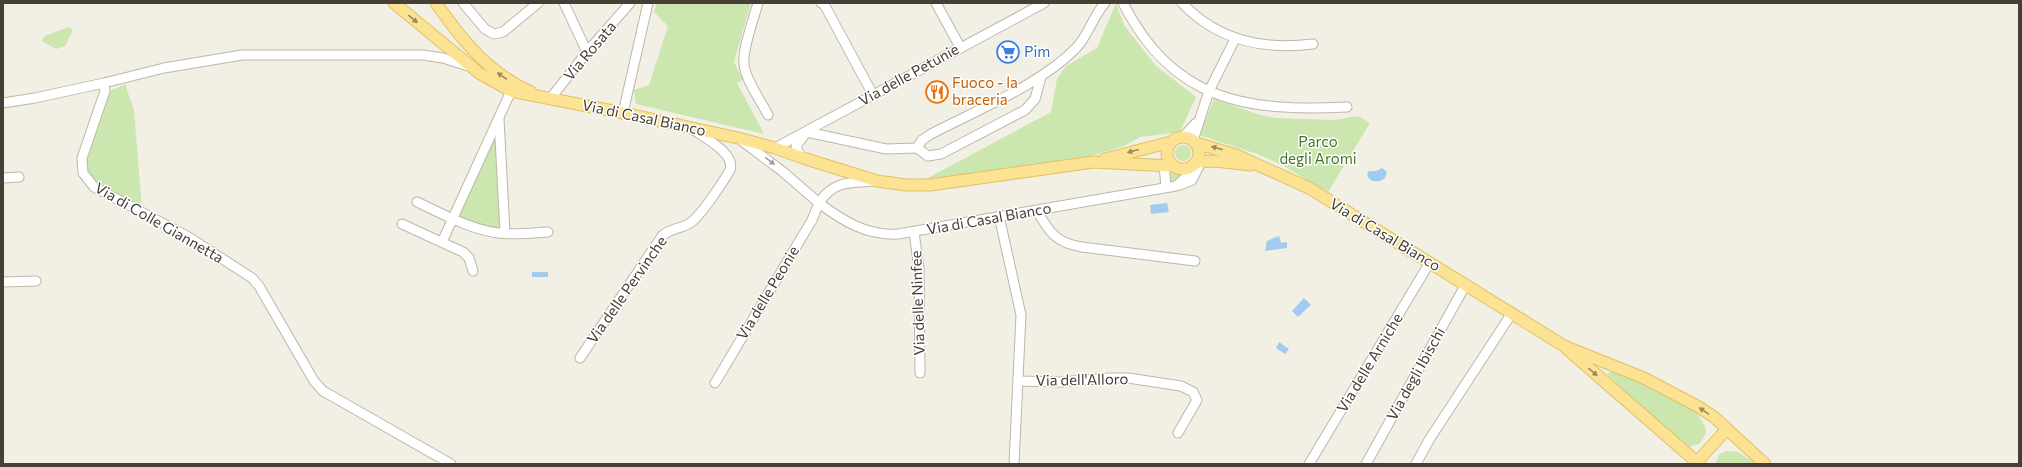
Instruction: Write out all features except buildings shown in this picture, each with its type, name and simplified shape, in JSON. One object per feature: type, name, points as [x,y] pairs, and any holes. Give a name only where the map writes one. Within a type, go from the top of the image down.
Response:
[{"type":"main road","name":"Via di Casal Bianco","points":[[394,3],[471,67],[487,79],[511,92],[623,112],[738,138],[775,148],[877,181],[906,185],[930,185],[1093,162],[1168,165]]},
{"type":"main road","name":"Via di Casal Bianco","points":[[436,3],[466,43],[490,68],[518,86],[550,99]]},
{"type":"main road","points":[[1196,164],[1199,155],[1191,140],[1175,138],[1171,142],[1166,154],[1168,165],[1181,169],[1196,164],[1215,161],[1262,166]]},
{"type":"main road","name":"Via di Casal Bianco","points":[[1191,140],[1229,152],[1309,188],[1564,346],[1607,386],[1698,463]]},
{"type":"main road","points":[[1093,162],[1171,142]]},
{"type":"main road","name":"Via di Casal Bianco","points":[[1564,346],[1644,378],[1697,406],[1727,429],[1765,464]]},
{"type":"main road","points":[[1698,463],[1727,429]]},
{"type":"street","points":[[463,3],[488,31],[497,34],[503,32],[538,3]]},
{"type":"street","points":[[564,3],[587,52]]},
{"type":"street","name":"Via Rosata","points":[[550,99],[587,52],[630,3]]},
{"type":"street","name":"Via Rosata","points":[[623,112],[648,3]]},
{"type":"street","points":[[758,3],[744,55],[744,64],[747,75],[768,115]]},
{"type":"street","points":[[824,3],[873,95]]},
{"type":"street","points":[[936,3],[960,47]]},
{"type":"street","name":"Via delle Petunie","points":[[775,148],[1044,3]]},
{"type":"street","points":[[917,148],[922,140],[930,134],[1040,77],[1080,43],[1094,16],[1105,3]]},
{"type":"street","points":[[1123,3],[1139,30],[1163,60],[1199,88],[1249,103],[1270,106],[1305,109],[1347,108]]},
{"type":"street","points":[[1182,3],[1203,21],[1235,39],[1273,46],[1313,44]]},
{"type":"street","points":[[423,55],[438,50],[438,45],[431,34]]},
{"type":"street","points":[[1191,140],[1209,91],[1235,39]]},
{"type":"street","points":[[3,103],[35,98],[164,68],[248,55],[423,55],[443,58],[471,67]]},
{"type":"street","points":[[803,158],[798,152],[796,146],[807,132],[886,149],[917,148],[928,156],[941,154],[1025,110],[1035,100],[1040,77]]},
{"type":"street","name":"Via di Colle Giannetta","points":[[104,82],[105,91],[82,158],[83,173],[88,182],[103,193],[187,236],[252,278],[259,286],[314,381],[321,389],[451,464]]},
{"type":"street","points":[[442,242],[511,92]]},
{"type":"street","points":[[499,118],[505,233]]},
{"type":"street","name":"Via delle Pervinche","points":[[580,358],[662,236],[669,231],[684,226],[694,220],[730,170],[732,162],[728,155],[688,126]]},
{"type":"street","name":"Via di Casal Bianco","points":[[738,138],[777,167],[819,203],[845,221],[862,230],[893,235],[1176,186],[1185,178],[1196,164]]},
{"type":"street","points":[[1166,187],[1168,165]]},
{"type":"street","points":[[3,178],[19,178]]},
{"type":"street","name":"Via di Casal Bianco","points":[[819,203],[829,190],[838,185],[877,181]]},
{"type":"street","points":[[417,202],[453,219],[479,229],[505,233],[548,232]]},
{"type":"street","name":"Via delle Peonie","points":[[715,383],[812,220],[819,203]]},
{"type":"street","points":[[1037,211],[1052,235],[1066,243],[1082,247],[1195,261]]},
{"type":"street","points":[[999,216],[1020,310],[1021,330],[1014,464]]},
{"type":"street","points":[[402,224],[465,254],[469,258],[473,271]]},
{"type":"street","name":"Via delle Ninfee","points":[[914,232],[919,269],[920,373]]},
{"type":"street","name":"Via delle Arniche","points":[[1309,464],[1430,262]]},
{"type":"street","points":[[3,282],[36,281]]},
{"type":"street","name":"Via degli Ibischi","points":[[1366,464],[1466,284]]},
{"type":"street","points":[[1416,464],[1429,440],[1512,313]]},
{"type":"street","name":"Via dell'Alloro","points":[[1019,381],[1061,382],[1119,378],[1184,387],[1193,392],[1197,400],[1178,433]]},
{"type":"green space","points":[[657,3],[751,3],[734,62],[743,80],[737,83],[764,134],[636,104],[634,90],[649,85],[668,26],[654,12]]},
{"type":"green space","points":[[1116,3],[1124,25],[1156,66],[1196,97],[1180,132],[1140,137],[1124,146],[1091,156],[989,172],[926,179],[1051,112],[1057,79],[1066,66],[1097,48]]},
{"type":"green space","points":[[69,27],[73,30],[65,46],[56,49],[42,41],[45,36]]},
{"type":"green space","points":[[126,84],[134,111],[142,209],[96,186],[83,166],[108,95],[112,90]]},
{"type":"green space","name":"Parco degli Aromi","points":[[1214,99],[1257,114],[1276,118],[1334,120],[1358,116],[1370,123],[1328,192],[1282,165],[1257,154],[1199,135]]},
{"type":"green space","points":[[495,138],[501,227],[497,229],[458,218],[457,214],[492,139]]},
{"type":"green space","points":[[1183,145],[1189,147],[1191,153],[1189,159],[1183,161],[1177,159],[1175,153],[1177,147]]},
{"type":"green space","points":[[1170,170],[1185,172],[1177,181],[1170,181]]},
{"type":"green space","points":[[1612,371],[1624,375],[1696,412],[1705,426],[1706,434],[1699,444],[1689,447],[1678,440],[1607,374]]},
{"type":"green space","points":[[1726,451],[1738,452],[1756,464],[1715,464],[1719,455]]},
{"type":"water","points":[[1382,168],[1387,172],[1383,180],[1372,181],[1368,177],[1367,174],[1369,171],[1376,171]]},
{"type":"water","points":[[1167,203],[1169,212],[1151,214],[1150,205]]},
{"type":"water","points":[[1279,236],[1281,243],[1287,242],[1287,248],[1265,251],[1267,241]]},
{"type":"water","points":[[532,272],[548,272],[548,277],[532,277]]},
{"type":"water","points":[[1304,298],[1311,305],[1298,317],[1292,311]]},
{"type":"water","points":[[1279,342],[1289,349],[1285,354],[1276,348]]},
{"type":"place","name":"Pim","points":[[1008,52]]},
{"type":"place","name":"Fuoco - la braceria","points":[[937,92]]}]
